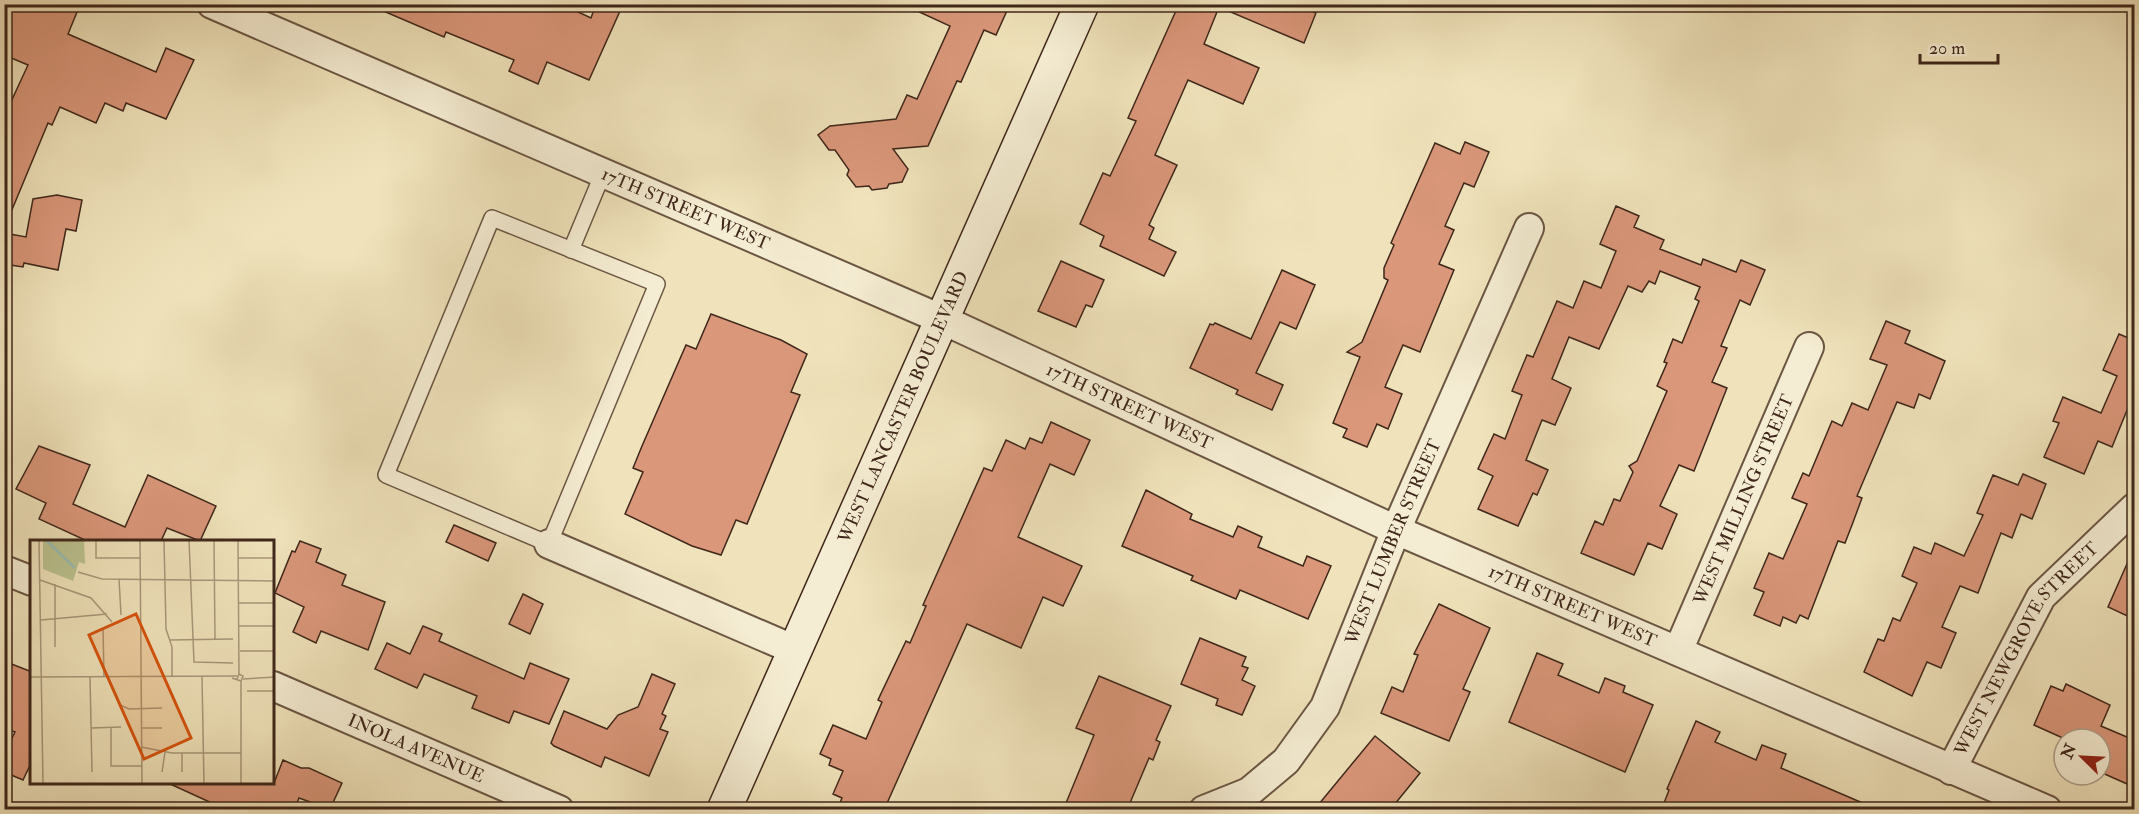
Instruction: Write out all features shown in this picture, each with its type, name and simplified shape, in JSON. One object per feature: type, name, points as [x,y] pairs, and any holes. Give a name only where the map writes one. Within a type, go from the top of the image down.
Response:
[{"type":"street","name":"17TH STREET WEST","points":[[212,4],[941,319],[1396,530],[2047,810]]},
{"type":"street","name":"WEST LANCASTER BOULEVARD","points":[[724,810],[1082,4]]},
{"type":"street","name":"WEST LUMBER STREET","points":[[1204,810],[1249,792],[1286,761],[1325,707],[1396,530],[1529,228]]},
{"type":"street","name":"WEST MILLING STREET","points":[[1678,651],[1809,347]]},
{"type":"street","name":"WEST NEWGROVE STREET","points":[[1951,770],[2041,597],[2134,508]]},
{"type":"street","points":[[549,544],[795,650]]},
{"type":"street","points":[[4,570],[30,580]]},
{"type":"street","name":"INOLA AVENUE","points":[[274,686],[559,810]]},
{"type":"lane","points":[[571,250],[603,172]]},
{"type":"lane","points":[[492,218],[571,250],[657,284],[549,544],[386,475],[492,218]]},
{"type":"building","points":[[4,4],[61,4],[77,12],[68,34],[156,72],[166,48],[194,60],[166,119],[126,103],[123,111],[105,103],[96,123],[60,107],[52,125],[48,123],[4,229],[4,117],[28,65],[4,55]]},
{"type":"building","points":[[367,4],[561,4],[591,18],[596,4],[606,4],[620,11],[589,80],[547,62],[538,84],[509,71],[514,60],[446,32],[444,37]]},
{"type":"building","points":[[902,4],[1010,4],[996,35],[984,30],[961,82],[957,81],[928,146],[893,149],[908,169],[902,182],[889,184],[887,188],[872,190],[869,186],[856,187],[847,175],[849,170],[835,150],[829,150],[818,135],[830,126],[896,119],[907,95],[917,99],[950,26]]},
{"type":"building","points":[[1179,4],[1296,4],[1316,13],[1304,43],[1219,7],[1204,44],[1259,68],[1243,104],[1188,80],[1155,155],[1177,165],[1149,225],[1154,228],[1149,239],[1176,252],[1164,276],[1100,246],[1104,236],[1080,224],[1103,173],[1110,176],[1136,121],[1128,118]]},
{"type":"building","points":[[1465,142],[1489,152],[1474,187],[1464,183],[1445,226],[1454,230],[1439,264],[1454,270],[1420,352],[1403,345],[1385,387],[1402,394],[1388,429],[1377,424],[1367,447],[1343,437],[1347,429],[1333,423],[1360,357],[1347,352],[1362,342],[1388,280],[1384,278],[1384,268],[1394,245],[1391,243],[1435,143],[1460,154]]},
{"type":"building","points":[[57,195],[82,200],[76,231],[66,229],[58,270],[24,263],[23,267],[4,264],[4,233],[26,237],[33,199]]},
{"type":"building","points":[[1616,206],[1639,216],[1634,227],[1664,240],[1660,249],[1701,265],[1703,259],[1736,272],[1741,260],[1765,270],[1750,305],[1740,300],[1721,346],[1727,348],[1712,382],[1727,388],[1694,471],[1679,465],[1660,506],[1677,514],[1662,549],[1648,543],[1634,575],[1581,553],[1595,521],[1603,525],[1614,499],[1620,501],[1633,472],[1629,466],[1637,461],[1667,391],[1657,386],[1667,363],[1664,362],[1673,339],[1682,343],[1699,301],[1695,299],[1700,287],[1660,271],[1655,284],[1649,281],[1642,292],[1628,286],[1599,349],[1569,337],[1552,379],[1571,388],[1555,425],[1542,420],[1526,460],[1548,470],[1537,495],[1533,493],[1518,526],[1478,509],[1493,476],[1478,469],[1494,434],[1505,439],[1522,395],[1512,391],[1527,355],[1533,357],[1557,301],[1573,308],[1584,281],[1601,288],[1616,251],[1600,244]]},
{"type":"building","points":[[1061,261],[1104,280],[1092,307],[1086,305],[1076,327],[1038,311]]},
{"type":"building","points":[[1282,270],[1315,285],[1296,329],[1280,322],[1256,373],[1283,385],[1272,410],[1236,394],[1238,390],[1190,368],[1210,324],[1215,323],[1251,339]]},
{"type":"building","points":[[711,314],[781,340],[807,354],[791,392],[800,395],[747,524],[736,520],[721,555],[692,546],[625,514],[643,472],[633,468],[642,446],[686,345],[696,349]]},
{"type":"building","points":[[1886,321],[1910,331],[1905,343],[1945,361],[1930,399],[1919,394],[1914,408],[1897,402],[1857,496],[1862,498],[1845,543],[1838,541],[1808,619],[1800,615],[1796,623],[1783,617],[1780,626],[1754,615],[1764,592],[1754,588],[1769,553],[1783,559],[1807,504],[1792,498],[1803,473],[1809,476],[1832,421],[1842,426],[1852,403],[1868,410],[1887,365],[1870,359]]},
{"type":"building","points":[[2119,334],[2133,340],[2134,337],[2134,393],[2112,447],[2098,441],[2084,474],[2044,457],[2059,423],[2053,421],[2063,397],[2101,413],[2117,376],[2103,370]]},
{"type":"building","points":[[1051,422],[1090,440],[1074,475],[1050,464],[1018,537],[1082,566],[1063,606],[1043,597],[1021,648],[967,624],[884,810],[837,810],[842,798],[833,794],[843,771],[829,765],[831,759],[820,754],[833,725],[866,739],[882,702],[878,700],[906,641],[910,643],[926,606],[923,605],[984,468],[992,471],[1006,440],[1025,449],[1030,438],[1042,443]]},
{"type":"building","points":[[39,446],[90,465],[73,504],[125,527],[148,475],[216,506],[200,540],[167,528],[161,540],[85,540],[39,519],[46,503],[16,489]]},
{"type":"building","points":[[2023,474],[2046,484],[2032,519],[2021,514],[2012,538],[2001,533],[1978,593],[1960,586],[1942,627],[1956,633],[1941,668],[1927,662],[1912,696],[1864,672],[1878,639],[1884,641],[1893,618],[1900,621],[1917,583],[1902,576],[1914,547],[1931,554],[1935,543],[1964,556],[1983,515],[1977,513],[1993,475],[2018,485]]},
{"type":"building","points":[[1146,490],[1192,514],[1190,519],[1233,537],[1238,526],[1262,537],[1258,547],[1303,566],[1307,556],[1331,566],[1308,619],[1240,590],[1236,599],[1191,580],[1193,576],[1122,546]]},
{"type":"building","points":[[454,525],[496,543],[488,561],[446,542]]},
{"type":"building","points":[[300,541],[321,549],[316,562],[346,575],[342,585],[385,602],[368,650],[321,631],[316,643],[293,632],[304,607],[275,593],[292,551],[295,552]]},
{"type":"building","points":[[2134,548],[2134,619],[2108,607]]},
{"type":"building","points":[[523,594],[543,604],[530,634],[509,624]]},
{"type":"building","points":[[1439,604],[1490,628],[1463,689],[1470,692],[1449,741],[1381,713],[1392,687],[1403,692],[1418,655],[1414,654]]},
{"type":"building","points":[[423,626],[442,634],[439,641],[524,679],[530,663],[569,679],[549,724],[514,711],[509,723],[472,708],[477,696],[424,674],[417,688],[375,669],[387,643],[410,654]]},
{"type":"building","points":[[1200,638],[1246,657],[1242,666],[1248,668],[1242,680],[1255,686],[1242,715],[1216,705],[1218,699],[1181,684]]},
{"type":"building","points":[[1537,653],[1563,664],[1558,675],[1599,693],[1605,678],[1625,686],[1623,692],[1653,705],[1625,772],[1509,722]]},
{"type":"building","points":[[9,663],[30,671],[30,765],[23,780],[4,772],[4,755],[15,732],[4,728],[4,674]]},
{"type":"building","points":[[652,674],[675,684],[662,714],[666,716],[660,729],[668,732],[649,776],[605,757],[601,767],[551,743],[564,711],[607,729],[618,715],[638,707]]},
{"type":"building","points":[[1099,676],[1171,706],[1156,740],[1160,742],[1153,760],[1149,758],[1127,810],[1081,810],[1066,803],[1094,735],[1076,728]]},
{"type":"building","points":[[2066,684],[2110,705],[2101,726],[2103,727],[2052,727],[2052,733],[2034,725],[2051,686],[2063,691]]},
{"type":"building","points":[[1696,721],[1720,732],[1715,742],[1756,760],[1762,745],[1786,754],[1781,768],[1879,810],[1679,810],[1664,803],[1669,790],[1667,789]]},
{"type":"building","points":[[2112,731],[2134,740],[2134,787],[2112,777]]},
{"type":"building","points":[[1375,736],[1420,773],[1390,810],[1314,810]]},
{"type":"building","points":[[283,760],[301,768],[309,768],[342,783],[330,809],[299,798],[294,810],[261,810],[246,803],[243,810],[227,810],[170,784],[274,784]]}]
